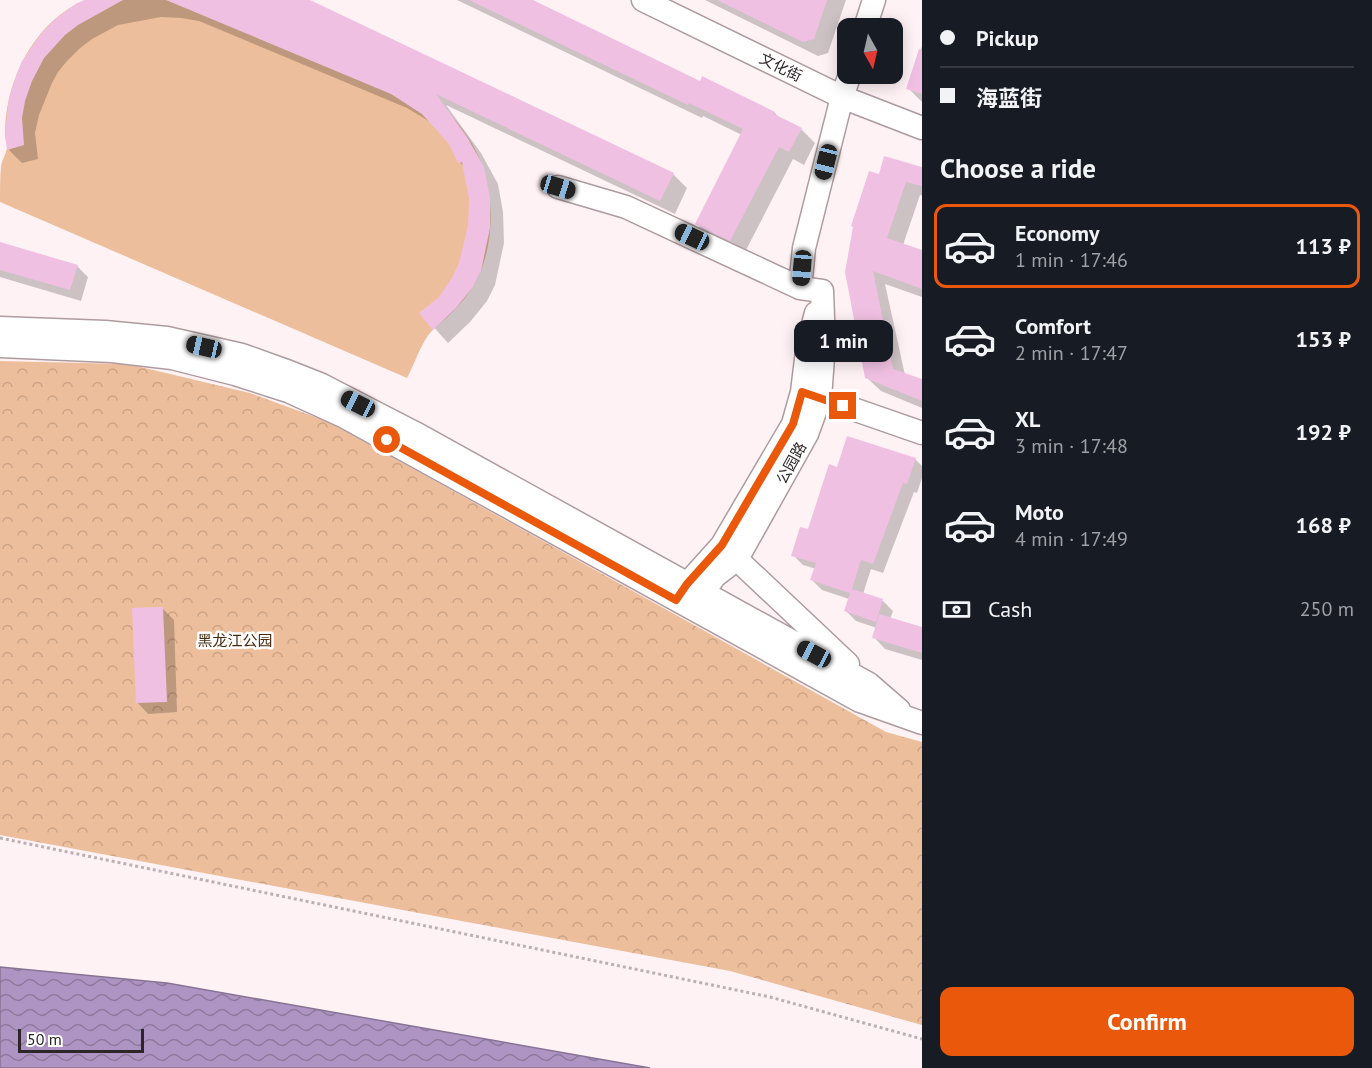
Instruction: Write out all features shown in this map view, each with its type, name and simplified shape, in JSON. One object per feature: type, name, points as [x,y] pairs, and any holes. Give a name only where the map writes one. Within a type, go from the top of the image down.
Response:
[{"type":"street","name":"文化街","points":[[643,0],[842,97],[922,128]]},
{"type":"street","points":[[868,18],[874,0]]},
{"type":"street","name":"公园路","points":[[689,596],[715,576],[807,434],[811,395],[824,344],[804,248],[847,84]]},
{"type":"street","points":[[558,187],[626,207],[811,290]]},
{"type":"street","points":[[0,328],[105,332],[167,338],[242,355],[322,385],[415,433],[861,701],[916,721]]},
{"type":"street","points":[[0,346],[112,351],[172,358],[235,374],[288,391],[345,417],[689,596],[869,684]]},
{"type":"street","points":[[811,395],[922,432]]},
{"type":"street","points":[[730,552],[869,684],[916,721]]},
{"type":"path","points":[[0,838],[770,997],[922,1039]]},
{"type":"green space","points":[[85,0],[211,0],[439,104],[457,123],[468,137],[485,175],[490,207],[486,255],[474,285],[456,308],[427,337],[407,378],[0,202],[1,166],[7,148],[6,116],[14,80],[30,48],[41,33],[54,20]]},
{"type":"green space","name":"黑龙江公园","points":[[0,361],[128,364],[250,393],[329,422],[886,732],[922,742],[922,1025],[730,971],[0,835]]},
{"type":"water","points":[[0,967],[167,983],[650,1068],[0,1068]]},
{"type":"building","points":[[85,0],[123,0],[78,25],[65,35],[44,58],[25,101],[22,118],[24,145],[7,150],[5,134],[9,98],[22,61],[40,35],[54,20],[77,3]]},
{"type":"building","points":[[166,0],[310,0],[674,173],[660,201],[436,94],[467,137],[484,167],[490,197],[490,228],[481,271],[473,287],[456,308],[433,330],[419,313],[439,297],[453,276],[459,263],[468,226],[469,199],[462,162],[458,163],[449,144],[422,114],[391,94]]},
{"type":"building","points":[[469,0],[533,0],[700,81],[702,76],[802,128],[789,152],[779,147],[730,241],[695,224],[743,129]]},
{"type":"building","points":[[717,0],[827,0],[814,39],[803,42]]},
{"type":"building","points":[[919,49],[922,50],[922,94],[906,89]]},
{"type":"building","points":[[884,156],[922,167],[922,186],[906,182],[887,238],[922,250],[922,289],[873,271],[893,369],[922,379],[922,401],[865,378],[845,272],[853,227],[851,226],[869,171],[879,174]]},
{"type":"building","points":[[0,242],[78,265],[70,290],[0,270]]},
{"type":"building","points":[[847,436],[916,458],[907,484],[903,483],[873,564],[861,560],[852,589],[883,599],[876,622],[844,611],[850,593],[810,580],[816,563],[791,556],[800,527],[808,529],[829,464],[837,467]]},
{"type":"building","points":[[163,607],[167,702],[136,703],[132,608]]},
{"type":"building","points":[[879,614],[922,627],[922,653],[872,638]]},
{"type":"route","points":[[387,440],[676,600],[687,584],[722,545],[793,424],[802,392],[843,406]]}]
